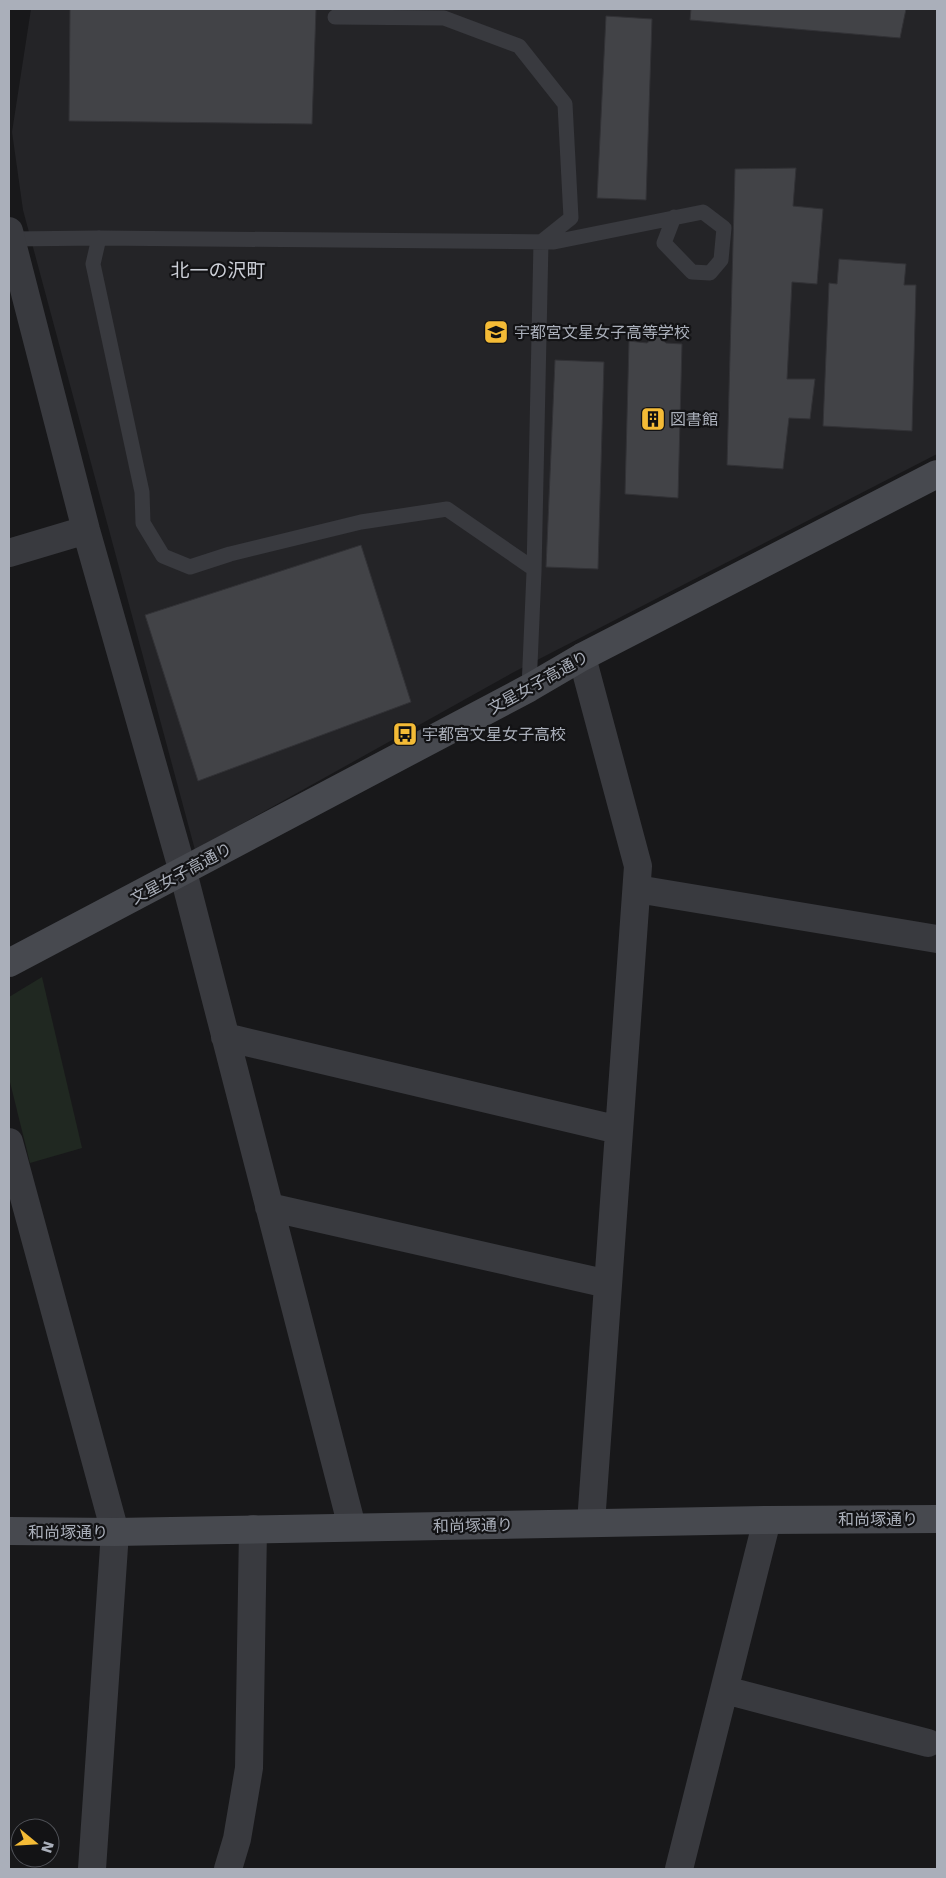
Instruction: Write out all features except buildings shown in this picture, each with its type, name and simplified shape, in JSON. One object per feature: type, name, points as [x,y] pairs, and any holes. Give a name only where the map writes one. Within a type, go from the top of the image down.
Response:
[{"type":"street","points":[[10,237],[86,530],[183,872],[352,1527]]},
{"type":"street","name":"文星女子高通り","points":[[9,963],[529,688],[582,657],[937,474]]},
{"type":"street","points":[[9,553],[86,530]]},
{"type":"street","points":[[582,657],[638,866],[591,1523]]},
{"type":"street","points":[[637,889],[937,939]]},
{"type":"street","points":[[225,1037],[619,1130]]},
{"type":"street","points":[[9,1142],[115,1532],[92,1869]]},
{"type":"street","points":[[269,1208],[608,1284]]},
{"type":"street","name":"和尚塚通り","points":[[9,1532],[937,1519]]},
{"type":"street","points":[[679,1869],[767,1520]]},
{"type":"street","points":[[228,1869],[237,1839],[249,1768],[253,1529]]},
{"type":"street","points":[[725,1690],[928,1743]]},
{"type":"lane","points":[[335,17],[444,18],[519,46],[565,104],[571,218],[541,242]]},
{"type":"lane","points":[[10,237],[554,242],[674,217],[703,212],[724,228],[721,260],[710,273],[692,272],[664,243],[674,217]]},
{"type":"lane","points":[[99,238],[93,264],[142,492],[143,523],[163,556],[190,567],[230,554],[361,522],[446,509],[534,569]]},
{"type":"lane","points":[[529,688],[534,569],[541,242]]},
{"type":"shaded area","name":"宇都宮文星女子高等学校","points":[[31,9],[937,9],[937,454],[514,672],[195,850],[23,210],[12,132]]},
{"type":"shaded area","points":[[42,977],[82,1148],[30,1163],[9,1078],[9,997]]},
{"type":"place","name":"宇都宮文星女子高等学校","points":[[496,332]]},
{"type":"place","name":"図書館","points":[[653,419]]},
{"type":"place","name":"宇都宮文星女子高校","points":[[405,734]]},
{"type":"district","name":"北一の沢町","points":[[218,270]]}]
